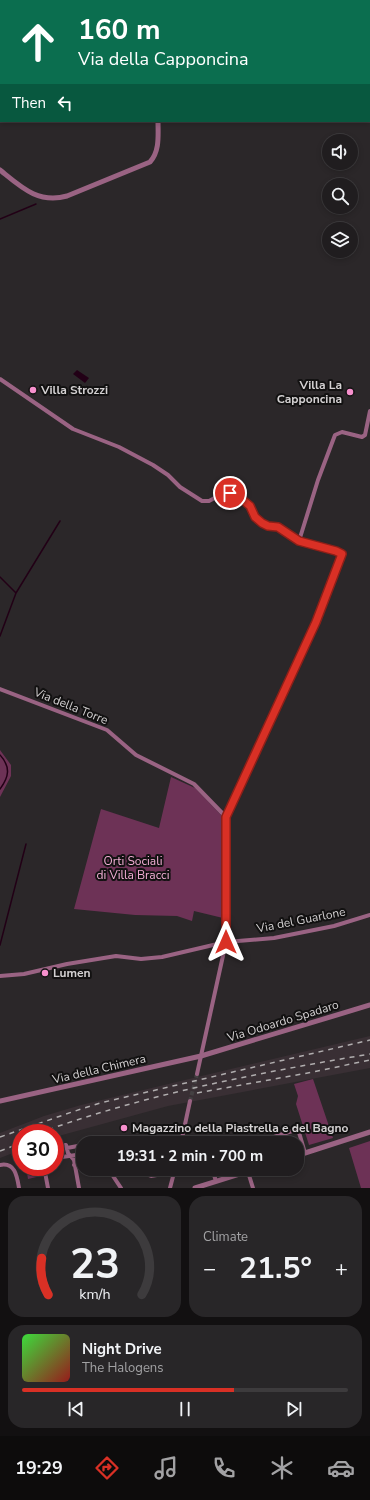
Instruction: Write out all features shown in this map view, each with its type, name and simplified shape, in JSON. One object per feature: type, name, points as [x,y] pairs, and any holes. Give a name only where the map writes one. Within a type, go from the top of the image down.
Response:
[{"type":"street","points":[[0,170],[35,195],[53,199],[68,196],[150,162],[157,150],[158,122]]},
{"type":"street","points":[[0,379],[73,429],[119,447],[153,465],[168,475],[180,487],[202,501],[209,501],[224,493],[237,495],[250,506],[255,517],[262,523],[268,526],[278,527],[299,541],[340,552],[342,554],[341,560],[316,622],[226,817],[226,942],[197,1074]]},
{"type":"street","points":[[299,541],[318,480],[335,435],[342,432],[362,437],[365,435],[370,411]]},
{"type":"street","name":"Via della Torre","points":[[0,689],[106,730],[136,755],[194,784],[226,817]]},
{"type":"street","name":"Via del Guarlone","points":[[0,976],[24,974],[67,964],[116,956],[141,959],[162,957],[226,942],[274,938],[334,926],[370,915]]},
{"type":"street","name":"Via Odoardo Spadaro","points":[[201,1056],[370,1005]]},
{"type":"street","name":"Via della Chimera","points":[[0,1101],[201,1056]]},
{"type":"street","points":[[182,1136],[190,1101]]},
{"type":"street","points":[[277,1136],[298,1129],[300,1136]]},
{"type":"street","points":[[304,1150],[305,1153],[370,1132]]},
{"type":"street","points":[[64,1145],[66,1145],[68,1153],[71,1156],[79,1188]]},
{"type":"street","points":[[67,1148],[76,1146]]},
{"type":"street","points":[[64,1157],[76,1155]]},
{"type":"street","points":[[0,1165],[6,1165],[13,1168],[16,1173],[19,1188]]},
{"type":"street","points":[[46,1176],[48,1188]]},
{"type":"street","points":[[114,1176],[121,1188]]},
{"type":"street","points":[[170,1188],[174,1176]]},
{"type":"street","points":[[214,1176],[216,1181]]},
{"type":"street","points":[[195,1188],[234,1176]]},
{"type":"street","points":[[249,1176],[253,1188]]},
{"type":"shaded area","points":[[77,370],[89,378],[85,383],[73,374]]},
{"type":"shaded area","points":[[370,1036],[370,1068],[168,1106],[64,1135],[64,1124],[23,1124],[81,1105]]},
{"type":"shaded area","points":[[12,1128],[12,1153],[0,1158],[0,1133]]},
{"type":"green space","points":[[0,750],[11,765],[11,776],[0,797]]},
{"type":"green space","name":"Orti Sociali di Villa Bracci","points":[[171,777],[195,788],[224,818],[223,918],[194,911],[192,921],[177,916],[135,915],[74,909],[101,809],[159,828]]},
{"type":"green space","points":[[313,1079],[333,1138],[309,1145],[296,1104],[298,1096],[294,1084]]},
{"type":"green space","points":[[370,1141],[370,1188],[361,1188],[349,1148]]},
{"type":"green space","points":[[28,1176],[41,1176],[28,1179]]},
{"type":"waterway","points":[[0,219],[36,204]]},
{"type":"waterway","points":[[0,636],[16,593],[60,521]]},
{"type":"waterway","points":[[0,577],[16,593]]},
{"type":"waterway","points":[[0,755],[4,759],[8,772],[0,789]]},
{"type":"waterway","points":[[0,945],[26,844]]},
{"type":"tunnel","points":[[190,1101],[197,1074]]},
{"type":"railway","points":[[0,1137],[100,1103],[370,1040]]},
{"type":"railway","points":[[64,1124],[120,1107],[203,1086],[370,1054]]},
{"type":"railway","points":[[197,1093],[370,1060]]},
{"type":"railway","points":[[0,1151],[12,1146]]},
{"type":"place","name":"Villa Strozzi","points":[[33,390]]},
{"type":"place","name":"Villa La Capponcina","points":[[350,392]]},
{"type":"place","name":"Lumen","points":[[45,973]]},
{"type":"place","name":"Magazzino della Piastrella e del Bagno","points":[[124,1128]]},
{"type":"route","points":[[226,942],[226,817],[316,622],[341,560],[342,554],[340,552],[299,541],[278,527],[268,526],[262,523],[255,517],[250,506],[237,495],[230,493]]}]
